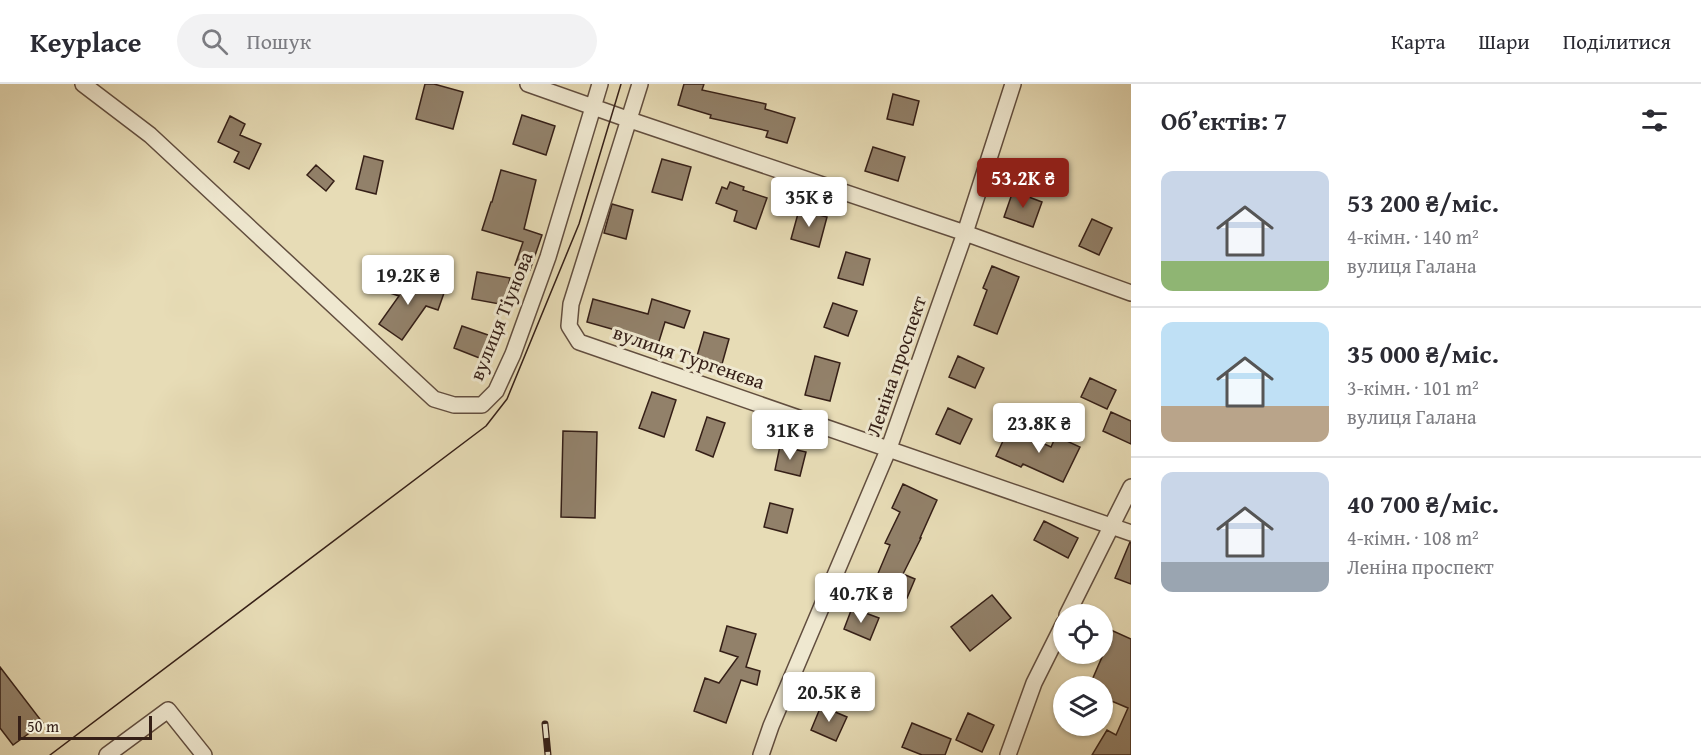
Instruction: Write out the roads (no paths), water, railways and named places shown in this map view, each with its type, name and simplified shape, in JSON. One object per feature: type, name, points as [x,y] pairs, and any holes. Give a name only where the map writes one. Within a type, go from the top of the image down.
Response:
[{"type":"street","name":"вулиця Тіунова","points":[[83,84],[150,135],[434,399],[454,405],[482,405],[496,391],[513,354],[548,257],[600,84]]},
{"type":"street","points":[[528,84],[964,233],[1131,293]]},
{"type":"street","points":[[630,120],[640,84]]},
{"type":"street","name":"Леніна проспект","points":[[761,755],[771,726],[889,448],[1013,84]]},
{"type":"street","name":"вулиця Тургенєва","points":[[630,120],[571,304],[569,326],[579,342],[1131,533]]},
{"type":"street","points":[[1072,604],[1131,487]]},
{"type":"street","points":[[1008,755],[1034,683],[1053,645]]},
{"type":"street","points":[[107,755],[168,710],[204,755]]},
{"type":"tram line","points":[[50,755],[486,426],[507,399],[579,224],[621,84]]},
{"type":"railway","points":[[545,724],[548,755]]}]
